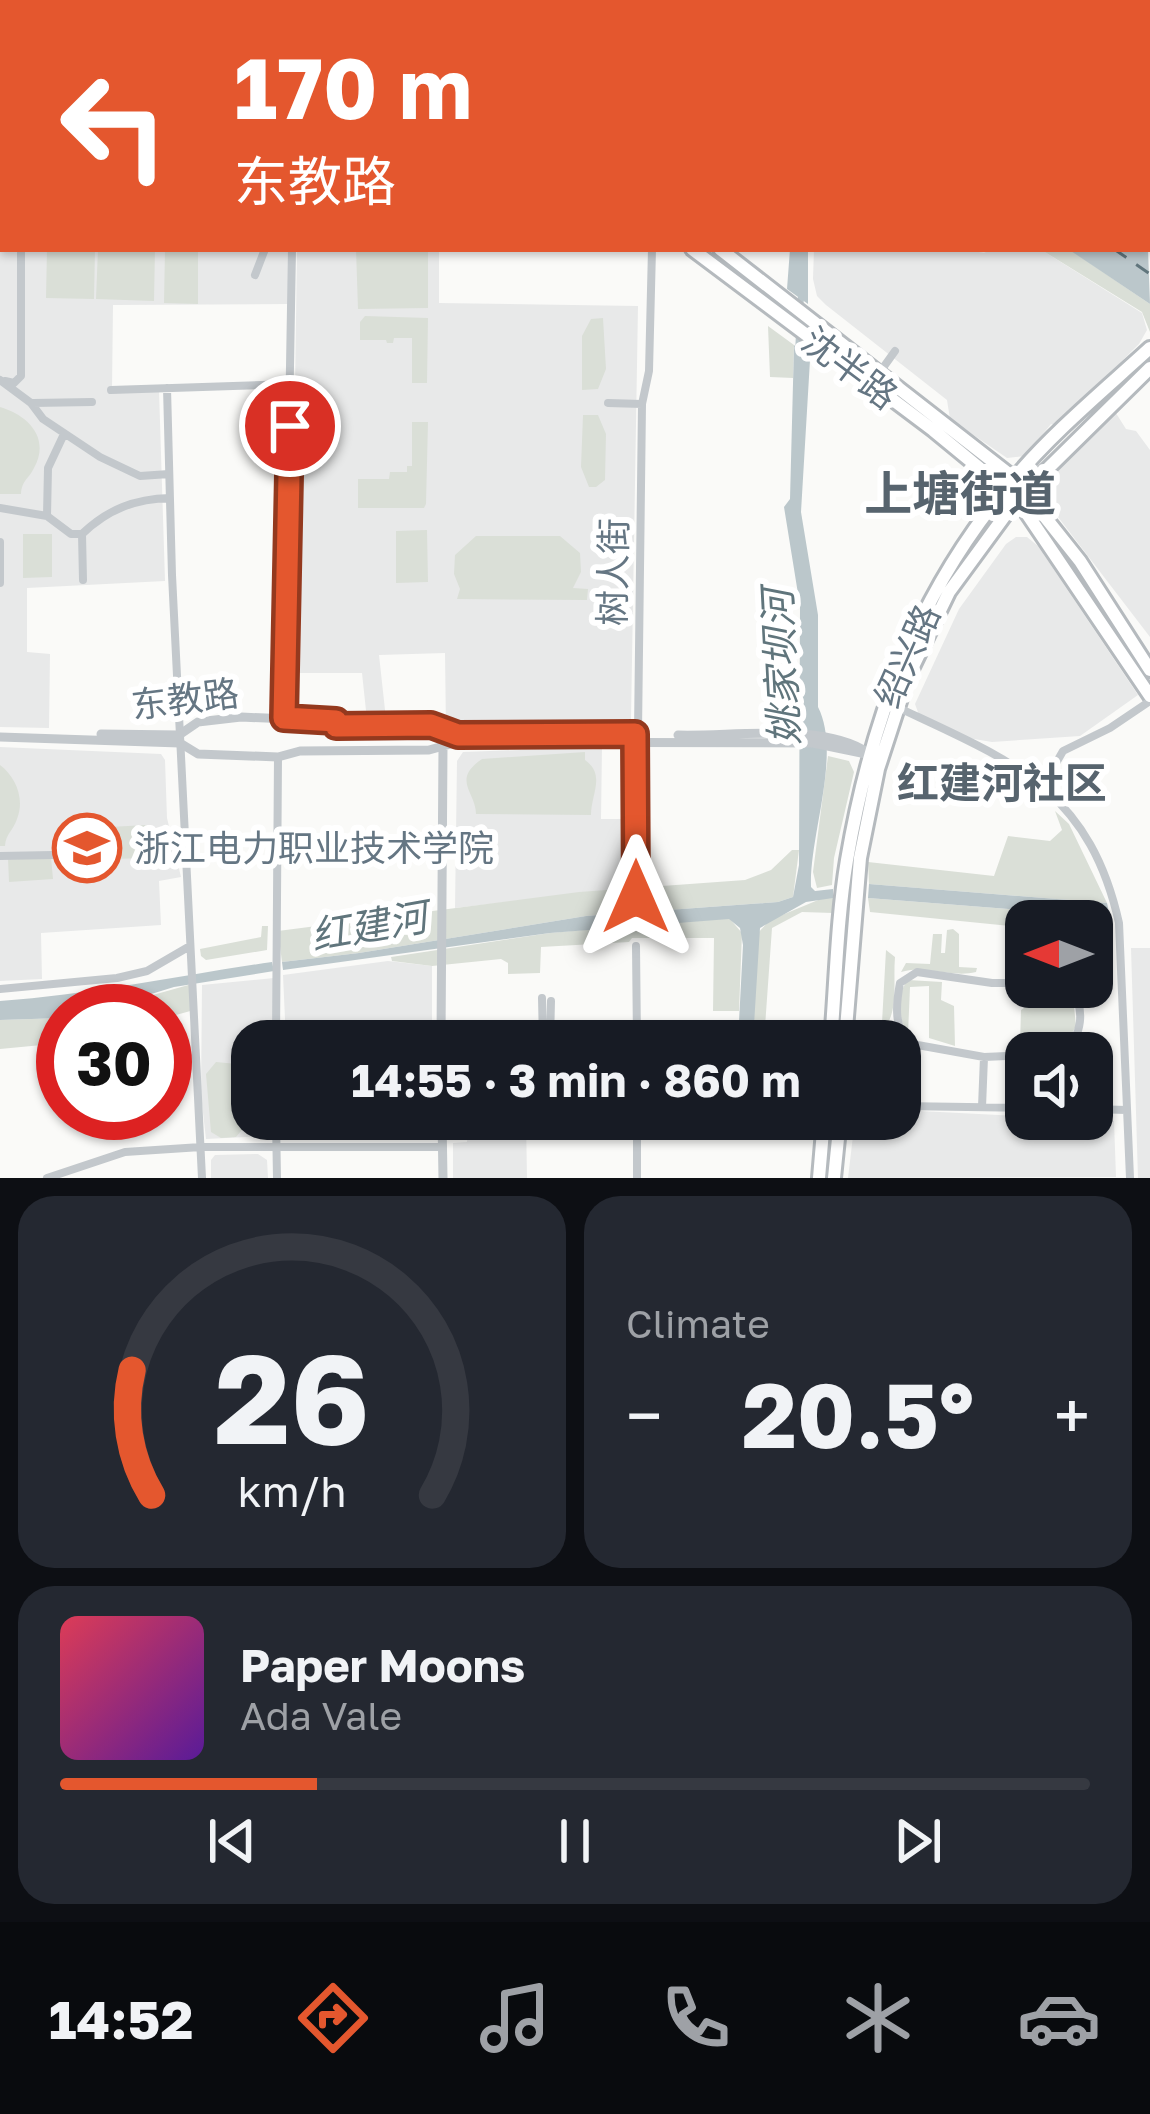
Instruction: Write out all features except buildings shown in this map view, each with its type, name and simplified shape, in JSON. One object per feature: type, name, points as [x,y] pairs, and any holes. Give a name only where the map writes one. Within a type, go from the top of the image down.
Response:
[{"type":"main road","name":"沈半路","points":[[696,252],[1016,493]]},
{"type":"main road","name":"沈半路","points":[[724,252],[1014,478]]},
{"type":"main road","name":"绍兴路","points":[[866,753],[897,707],[949,592],[1016,493],[1014,478],[1150,349]]},
{"type":"main road","name":"绍兴路","points":[[834,1020],[866,753],[906,649],[947,571],[1016,493],[1150,368]]},
{"type":"main road","points":[[1016,493],[1080,561],[1150,670]]},
{"type":"main road","points":[[1016,493],[1150,698]]},
{"type":"main road","name":"绍兴路","points":[[846,1020],[850,894]]},
{"type":"main road","points":[[819,1178],[822,1140]]},
{"type":"main road","points":[[834,1178],[837,1140]]},
{"type":"street","points":[[2,380],[14,383],[21,376],[20,252]]},
{"type":"street","points":[[255,275],[264,252]]},
{"type":"street","points":[[284,718],[292,252]]},
{"type":"street","name":"树人街","points":[[636,897],[642,404],[649,371],[652,252]]},
{"type":"street","points":[[880,372],[895,351]]},
{"type":"street","points":[[2,380],[43,419],[100,458],[140,476],[170,474]]},
{"type":"street","points":[[112,389],[290,384]]},
{"type":"street","points":[[166,388],[202,1178]]},
{"type":"street","points":[[31,403],[92,401]]},
{"type":"street","points":[[608,403],[642,404]]},
{"type":"street","points":[[47,516],[48,468],[64,434]]},
{"type":"street","points":[[0,508],[47,516],[71,534],[82,534],[100,517],[140,499],[170,498]]},
{"type":"street","points":[[82,534],[82,580]]},
{"type":"street","points":[[0,542],[1,583]]},
{"type":"street","points":[[1043,784],[1063,751],[1110,728],[1150,698]]},
{"type":"street","points":[[897,707],[975,744],[1043,784],[1087,837],[1111,887],[1119,922],[1130,1178]]},
{"type":"street","name":"东教路","points":[[180,739],[198,722],[241,717],[336,721],[336,726],[431,725],[458,735],[777,739],[866,753]]},
{"type":"street","points":[[441,1020],[443,729]]},
{"type":"street","name":"东教路","points":[[0,735],[180,739],[198,754],[278,757],[300,751],[429,750],[458,742],[635,737]]},
{"type":"street","points":[[276,1020],[278,757]]},
{"type":"street","points":[[0,856],[53,855]]},
{"type":"street","points":[[636,946],[637,1020]]},
{"type":"street","points":[[0,989],[117,978],[147,971],[191,951]]},
{"type":"street","points":[[1005,983],[917,972],[900,983],[898,1024],[903,1038],[912,1044],[984,1058],[1005,1056]]},
{"type":"street","points":[[547,1000],[547,1020]]},
{"type":"street","points":[[982,1107],[984,1058]]},
{"type":"street","points":[[921,1106],[1005,1108]]},
{"type":"street","points":[[1113,1110],[1126,1110]]},
{"type":"street","points":[[276,1140],[277,1178]]},
{"type":"street","points":[[443,1140],[443,1178]]},
{"type":"street","points":[[637,1140],[637,1178]]},
{"type":"street","points":[[47,1178],[111,1154],[201,1147],[443,1147]]},
{"type":"shaded area","points":[[0,252],[289,252],[290,304],[113,305],[112,389],[159,390],[165,581],[27,588],[27,652],[50,654],[49,728],[0,727]]},
{"type":"shaded area","points":[[47,252],[95,252],[94,299],[46,298]]},
{"type":"shaded area","points":[[98,252],[155,252],[154,301],[96,299]]},
{"type":"shaded area","points":[[165,252],[198,252],[198,304],[164,303]]},
{"type":"shaded area","points":[[297,252],[439,252],[439,303],[638,306],[631,720],[627,725],[446,730],[445,653],[379,655],[386,719],[367,720],[362,673],[291,673]]},
{"type":"shaded area","points":[[356,252],[428,252],[428,308],[358,309]]},
{"type":"shaded area","points":[[790,252],[808,252],[808,304],[787,289]]},
{"type":"shaded area","points":[[814,252],[1045,252],[1142,313],[1147,330],[1139,344],[1057,426],[1051,424],[1025,456],[1007,458],[950,419],[947,400],[826,305],[817,296]]},
{"type":"shaded area","points":[[1045,252],[1073,252],[1150,304],[1150,332],[1142,312]]},
{"type":"shaded area","points":[[1072,252],[1148,252],[1150,304]]},
{"type":"shaded area","points":[[365,316],[428,318],[427,383],[412,383],[412,338],[394,338],[393,343],[360,340],[360,322]]},
{"type":"shaded area","points":[[603,318],[606,369],[598,389],[582,390],[582,336],[591,319]]},
{"type":"shaded area","points":[[768,326],[794,345],[793,378],[770,377]]},
{"type":"shaded area","points":[[794,345],[810,360],[801,512],[818,615],[818,707],[827,748],[811,887],[815,891],[833,889],[833,898],[806,902],[760,928],[754,1020],[739,1020],[743,945],[740,928],[729,919],[550,933],[283,970],[282,962],[586,916],[778,902],[793,897],[799,865],[800,606],[784,507],[790,499]]},
{"type":"shaded area","points":[[0,407],[27,422],[38,437],[39,457],[21,494],[0,494]]},
{"type":"shaded area","points":[[1114,410],[1126,429],[1136,431],[1150,450],[1150,637],[1045,500],[1044,490],[1062,464]]},
{"type":"shaded area","points":[[583,415],[598,415],[606,434],[605,480],[596,487],[589,487],[581,467]]},
{"type":"shaded area","points":[[412,422],[428,422],[424,508],[358,508],[358,479],[389,479],[390,472],[407,472],[407,466],[412,466]]},
{"type":"shaded area","points":[[427,530],[428,582],[396,583],[396,531]]},
{"type":"shaded area","points":[[23,534],[52,534],[52,577],[23,578]]},
{"type":"shaded area","points":[[476,536],[560,536],[580,553],[581,572],[573,588],[588,589],[587,600],[457,599],[455,555]]},
{"type":"shaded area","points":[[1016,537],[1027,537],[1038,546],[1138,695],[1080,736],[992,742],[968,738],[919,715],[915,704],[959,609]]},
{"type":"shaded area","name":"浙江电力职业技术学院","points":[[0,747],[161,754],[167,818],[181,877],[159,881],[161,925],[41,933],[42,979],[0,981]]},
{"type":"shaded area","points":[[602,747],[601,819],[628,819],[628,888],[455,908],[457,761],[463,752]]},
{"type":"shaded area","points":[[585,752],[596,778],[591,815],[476,814],[466,780],[482,759]]},
{"type":"shaded area","points":[[828,756],[849,761],[854,772],[832,885],[817,888],[813,872]]},
{"type":"shaded area","points":[[0,765],[15,782],[20,804],[5,846],[0,846]]},
{"type":"shaded area","points":[[1055,811],[1069,824],[1106,900],[869,884],[868,862],[994,876],[1008,836],[1050,841],[1062,830]]},
{"type":"shaded area","points":[[147,825],[148,858],[111,859],[109,827]]},
{"type":"shaded area","points":[[792,850],[799,850],[793,897],[778,902],[586,916],[282,962],[278,931],[579,892],[745,880],[771,870]]},
{"type":"shaded area","points":[[51,857],[53,879],[9,882],[8,858]]},
{"type":"shaded area","points":[[869,884],[1069,900],[1005,900],[1005,909],[868,898]]},
{"type":"shaded area","points":[[833,898],[833,913],[802,912],[772,928],[765,1020],[754,1020],[756,935],[770,920]]},
{"type":"shaded area","points":[[868,898],[1005,909],[1005,926],[870,912]]},
{"type":"shaded area","points":[[730,919],[742,933],[739,1011],[713,1011],[714,938],[632,938],[629,942],[541,947],[540,973],[508,974],[508,963],[501,959],[432,966],[392,961],[391,957],[550,933]]},
{"type":"shaded area","points":[[262,926],[268,926],[267,950],[206,960],[201,956],[200,949],[261,937]]},
{"type":"shaded area","points":[[947,930],[959,934],[959,967],[977,968],[976,972],[901,972],[906,963],[930,964],[933,934],[942,934],[941,953],[945,953]]},
{"type":"shaded area","points":[[1131,948],[1150,948],[1150,1178],[1138,1178]]},
{"type":"shaded area","points":[[886,950],[895,957],[894,1001],[889,1020],[882,1020]]},
{"type":"shaded area","points":[[388,961],[432,966],[432,1020],[285,1020],[283,975]]},
{"type":"shaded area","points":[[272,962],[274,971],[192,984],[133,984]]},
{"type":"shaded area","points":[[274,978],[276,1020],[231,1020],[231,1138],[206,1139],[201,1095],[202,985]]},
{"type":"shaded area","points":[[908,980],[942,982],[941,1000],[954,1006],[955,1046],[929,1038],[929,986],[910,987],[909,1020],[902,1020],[902,992]]},
{"type":"shaded area","points":[[34,998],[36,1019],[0,1020],[0,1001]]},
{"type":"shaded area","points":[[1074,1008],[1076,1026],[1073,1032],[1020,1032],[1021,1010]]},
{"type":"shaded area","points":[[36,1019],[36,1046],[0,1049],[0,1020]]},
{"type":"shaded area","points":[[216,1062],[231,1063],[231,1137],[211,1132],[206,1074]]},
{"type":"shaded area","points":[[921,1111],[1005,1115],[1005,1140],[1113,1140],[1114,1121],[1116,1177],[848,1178],[853,1140],[921,1140]]},
{"type":"shaded area","points":[[526,1140],[527,1178],[453,1178],[453,1143]]},
{"type":"shaded area","points":[[258,1154],[267,1160],[268,1178],[211,1178],[215,1155]]},
{"type":"waterway","name":"姚家坝河","points":[[798,353],[801,295]]},
{"type":"ferry route","points":[[1118,252],[1150,274]]},
{"type":"place","name":"浙江电力职业技术学院","points":[[87,848]]},
{"type":"district","name":"上塘街道","points":[[960,494]]},
{"type":"district","name":"红建河社区","points":[[1002,783]]},
{"type":"route","points":[[290,426],[284,718],[336,721],[336,726],[431,725],[458,735],[635,734],[636,897]]},
{"type":"water label","name":"红建河","points":[[369,926]]}]
